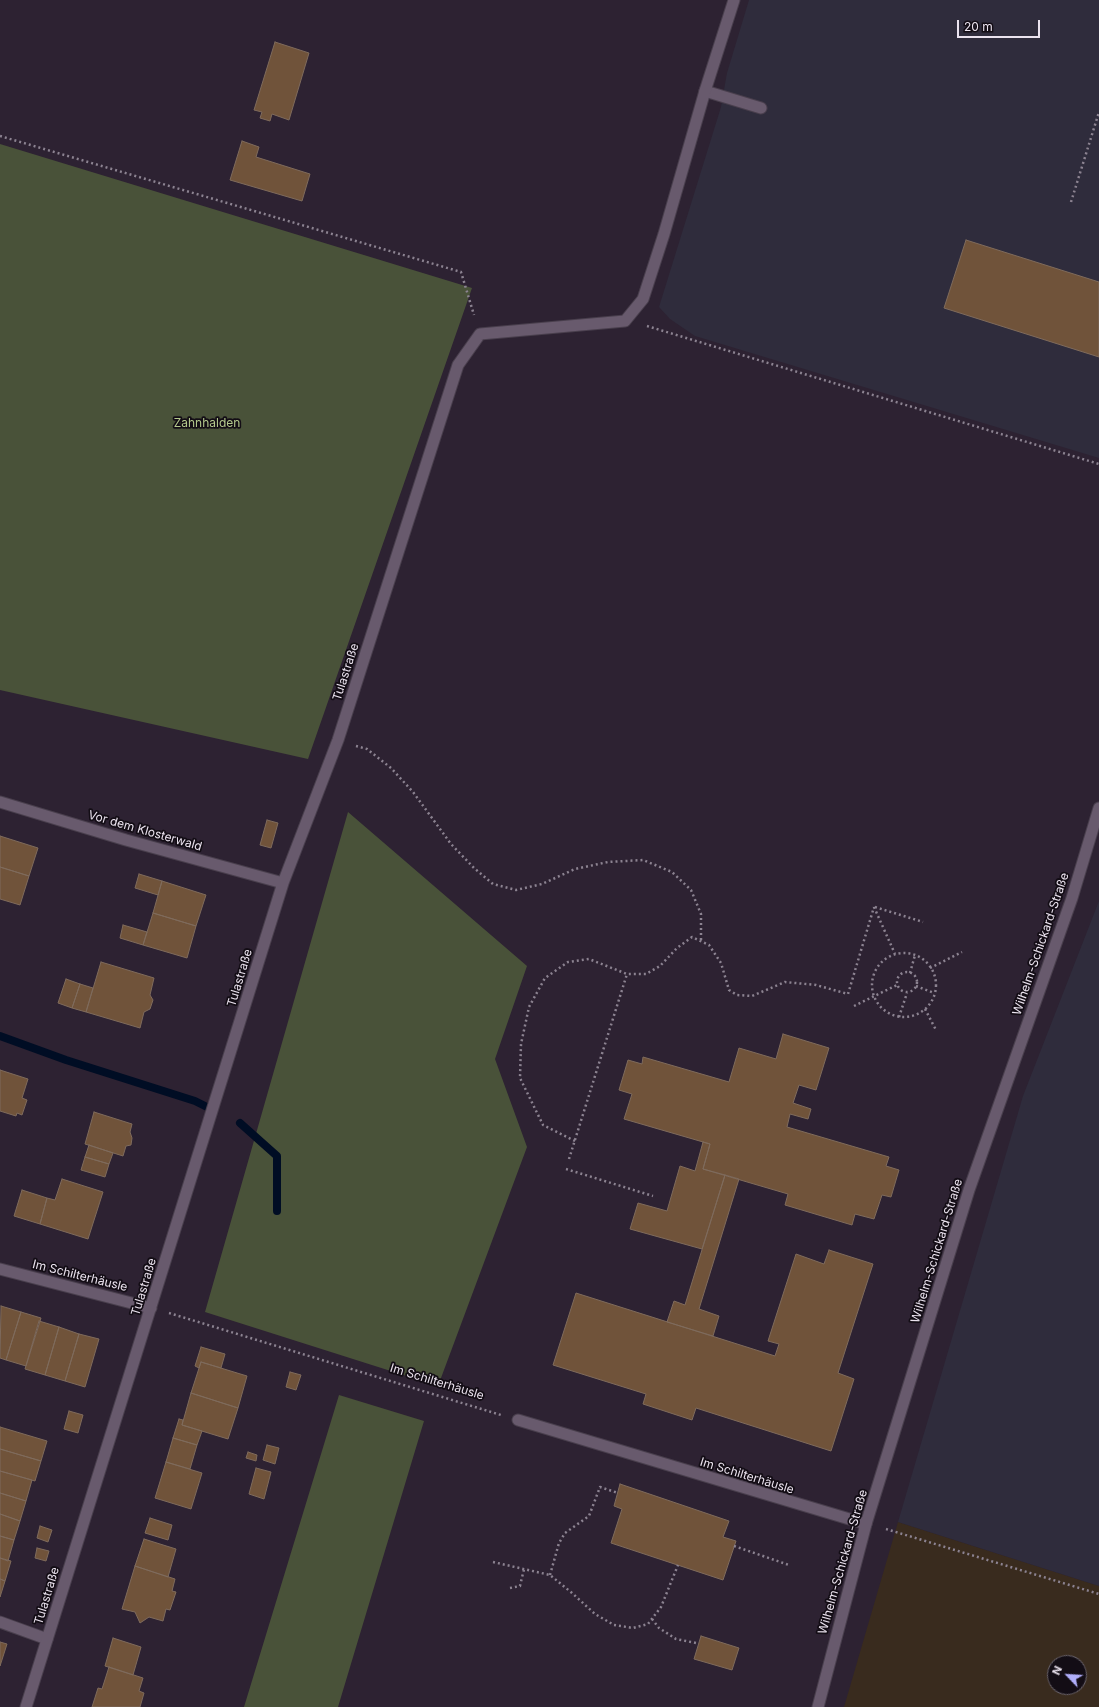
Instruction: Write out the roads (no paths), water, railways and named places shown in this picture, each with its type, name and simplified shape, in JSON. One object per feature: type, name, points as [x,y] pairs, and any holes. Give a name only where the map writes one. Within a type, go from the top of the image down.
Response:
[{"type":"street","points":[[734,0],[705,91],[761,108]]},
{"type":"street","name":"Tulastraße","points":[[26,1707],[283,883],[338,740],[458,365],[480,334],[625,321],[643,299],[664,234],[705,91]]},
{"type":"street","name":"Vor dem Klosterwald","points":[[0,802],[126,840],[283,883]]},
{"type":"street","name":"Wilhelm-Schickard-Straße","points":[[818,1707],[866,1524],[969,1190],[1072,898],[1099,808]]},
{"type":"street","name":"Im Schilterhäusle","points":[[0,1269],[151,1308]]},
{"type":"street","name":"Im Schilterhäusle","points":[[518,1420],[866,1524]]},
{"type":"street","name":"Tulastraße","points":[[0,1622],[47,1638]]},
{"type":"waterway","points":[[0,1036],[66,1060],[195,1101],[209,1108]]},
{"type":"waterway","points":[[240,1123],[277,1156],[277,1211]]},
{"type":"park label","name":"Zahnhalden","points":[[207,423]]}]
